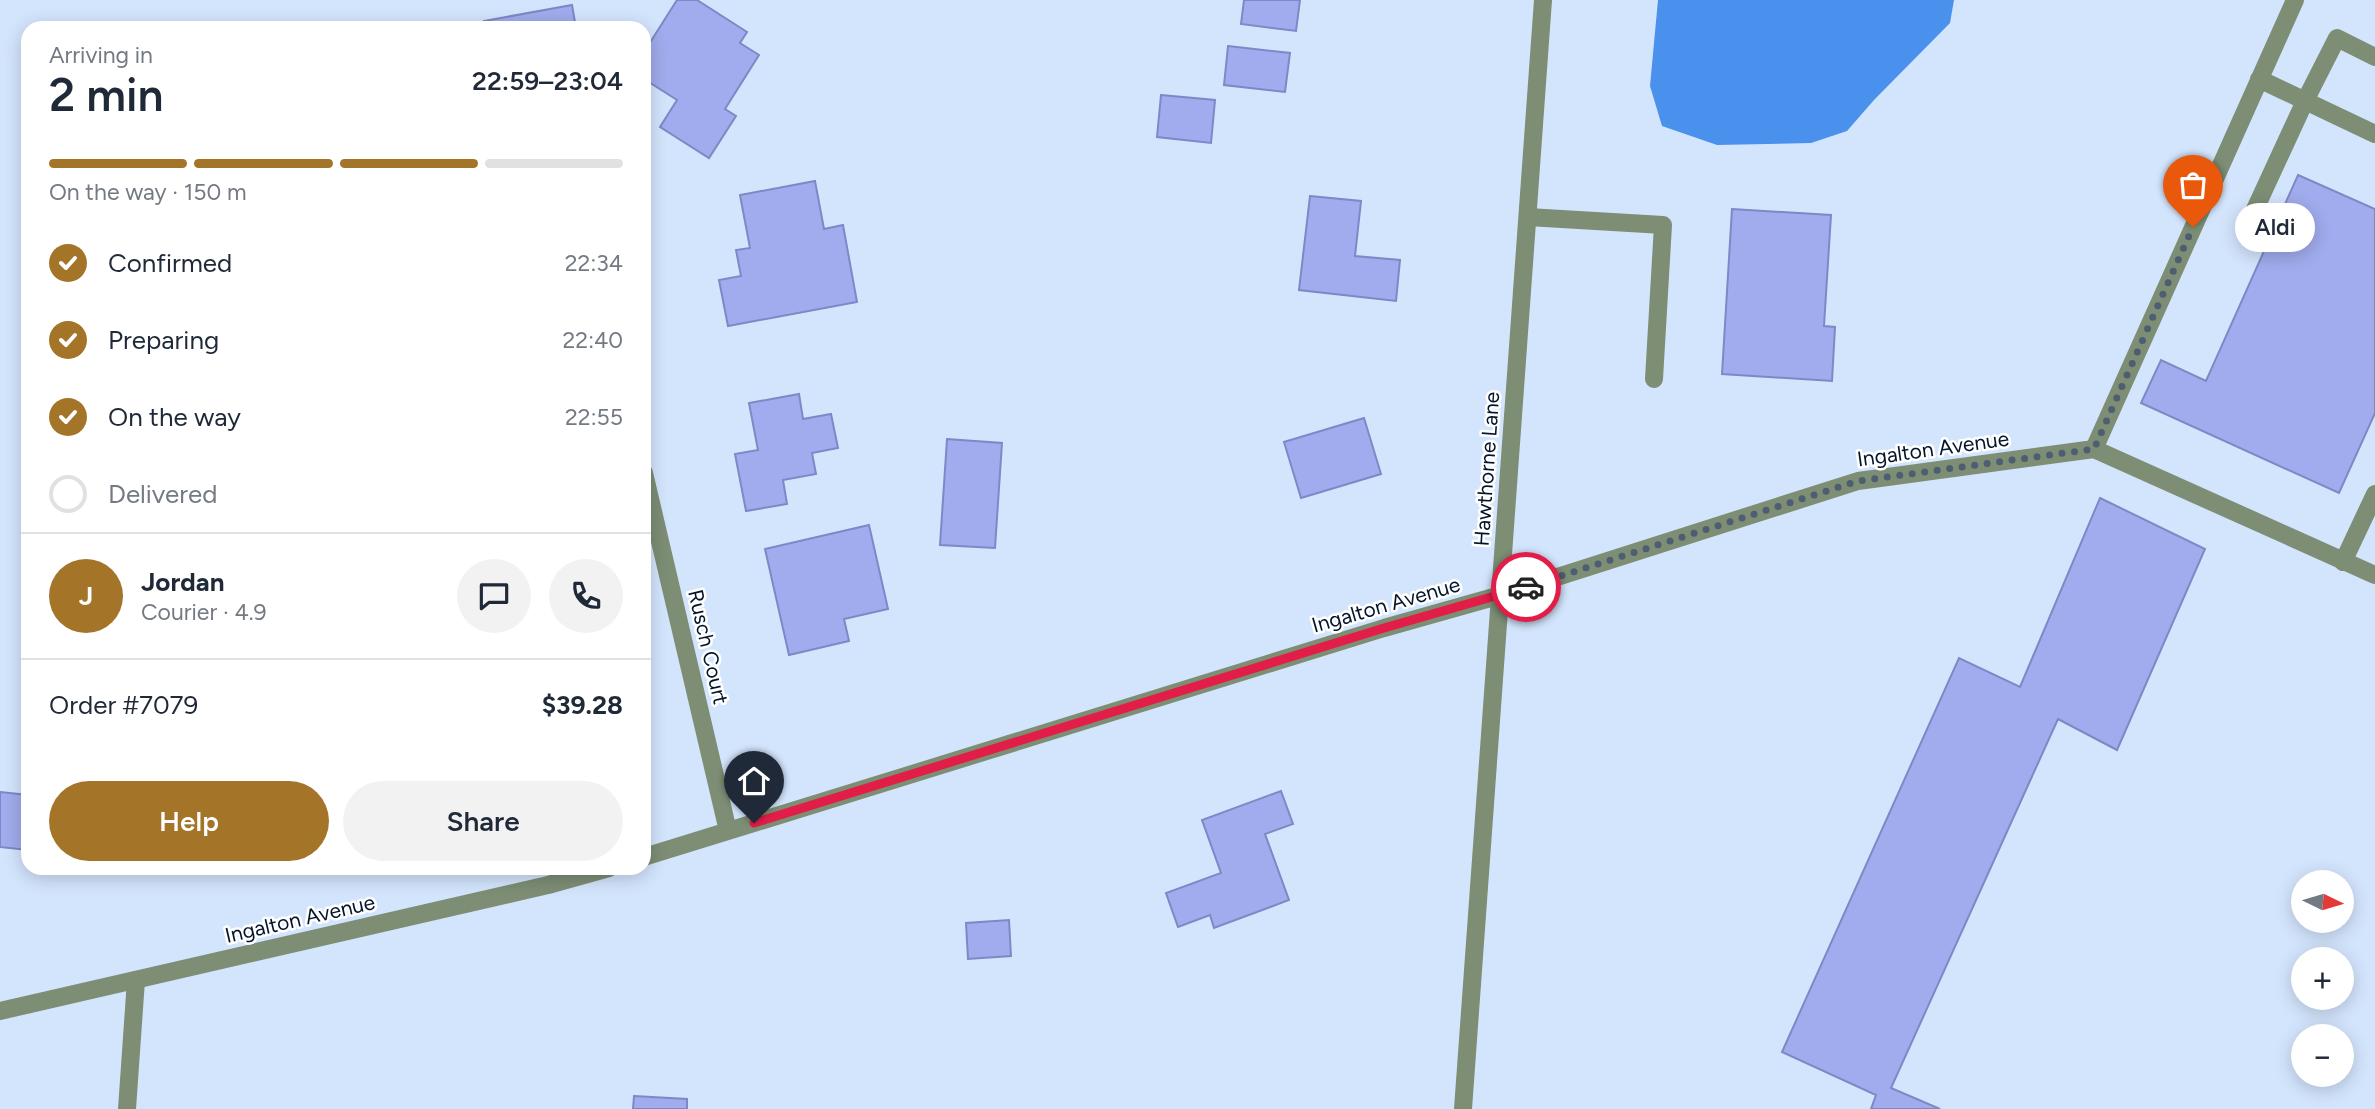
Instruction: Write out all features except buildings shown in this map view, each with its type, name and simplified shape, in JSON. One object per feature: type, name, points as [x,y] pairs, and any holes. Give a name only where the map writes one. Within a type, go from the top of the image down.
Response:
[{"type":"street","name":"Hawthorne Lane","points":[[1463,1109],[1543,0]]},
{"type":"street","points":[[2295,0],[2094,449],[2375,575]]},
{"type":"street","points":[[2245,230],[2337,38],[2375,57]]},
{"type":"street","points":[[2259,79],[2375,134]]},
{"type":"street","points":[[1528,217],[1663,225],[1654,379]]},
{"type":"street","name":"Ingalton Avenue","points":[[651,855],[1384,628],[1501,595],[1858,481],[2094,449]]},
{"type":"street","points":[[2343,562],[2375,494]]},
{"type":"street","name":"Rusch Court","points":[[651,502],[728,831]]},
{"type":"street","name":"Ingalton Avenue","points":[[0,1012],[584,875]]},
{"type":"street","points":[[127,1109],[136,980]]},
{"type":"water","points":[[1658,0],[1954,0],[1950,23],[1847,131],[1811,143],[1717,145],[1662,126],[1650,86]]},
{"type":"way so far","points":[[1526,587],[1858,481],[2094,449],[2193,227]]},
{"type":"place","name":"Aldi","points":[[2193,227]]},
{"type":"route","points":[[754,823],[1384,628],[1526,587]]}]
